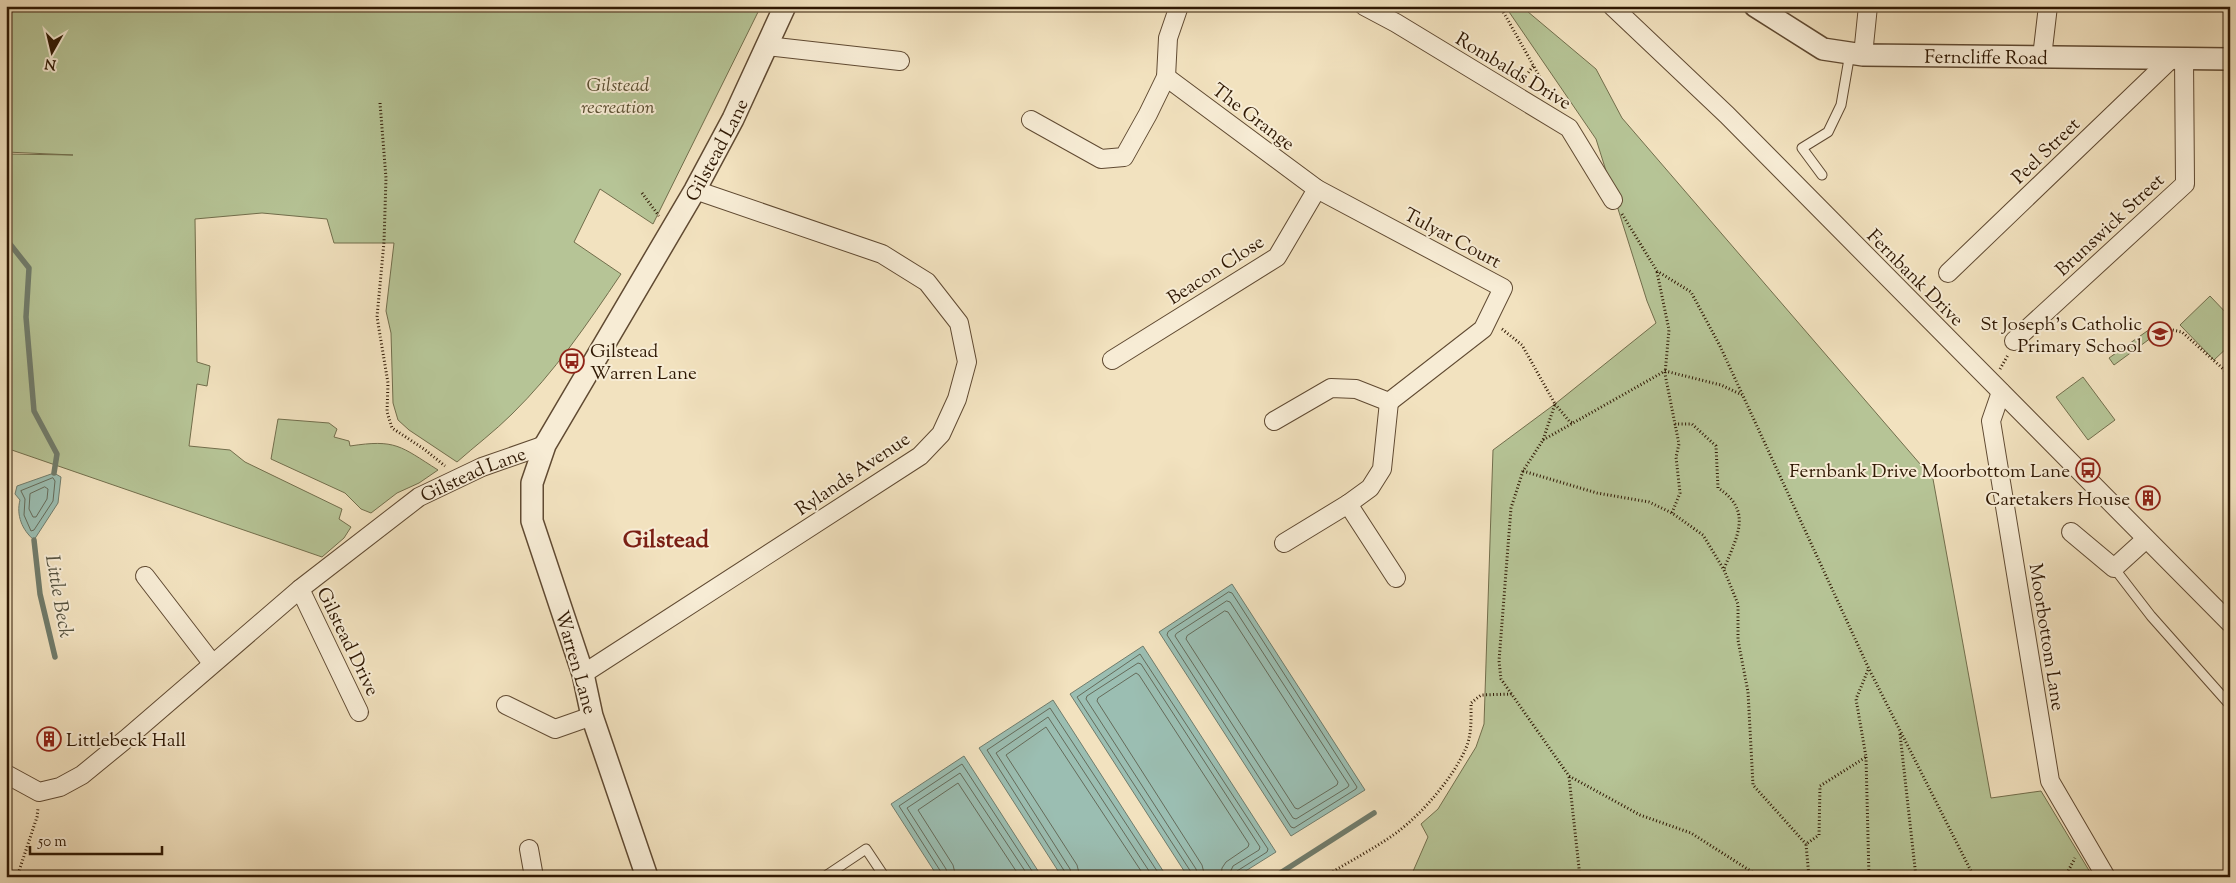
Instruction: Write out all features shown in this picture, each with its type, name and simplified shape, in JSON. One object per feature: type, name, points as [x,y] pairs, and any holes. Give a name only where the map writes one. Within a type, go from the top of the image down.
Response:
[{"type":"street","name":"Gilstead Lane","points":[[40,792],[60,787],[82,775],[300,589],[420,497],[454,478],[545,445],[695,190],[733,119],[785,6]]},
{"type":"street","points":[[1031,120],[1101,159],[1124,157],[1166,77],[1168,38],[1179,6]]},
{"type":"street","name":"Rombalds Drive","points":[[1364,6],[1396,23],[1569,128],[1613,200]]},
{"type":"street","name":"Fernbank Drive","points":[[1612,6],[1727,115],[2146,539],[2222,604],[2230,623]]},
{"type":"street","name":"Ferncliffe Road","points":[[1755,6],[1823,49],[1857,54],[2230,59]]},
{"type":"street","points":[[1857,54],[1868,6]]},
{"type":"street","points":[[2042,57],[2048,6]]},
{"type":"street","points":[[767,46],[900,61]]},
{"type":"street","name":"Peel Street","points":[[1948,273],[2178,58]]},
{"type":"street","name":"Brunswick Street","points":[[2014,341],[2185,184],[2178,58]]},
{"type":"street","name":"The Grange","points":[[1166,77],[1316,189]]},
{"type":"street","name":"Tulyar Court","points":[[1316,189],[1503,288],[1482,329],[1389,402]]},
{"type":"street","name":"Beacon Close","points":[[1112,360],[1277,257],[1316,189]]},
{"type":"street","name":"Rylands Avenue","points":[[583,674],[920,456],[941,434],[957,399],[967,362],[959,323],[927,282],[882,254],[695,190]]},
{"type":"street","name":"Moorbottom Lane","points":[[1995,386],[1990,421],[2050,782],[2106,877]]},
{"type":"street","points":[[1274,421],[1331,388],[1356,389],[1389,402],[1382,469],[1370,488],[1348,504],[1284,543]]},
{"type":"street","name":"Warren Lane","points":[[545,445],[532,483],[532,521],[583,674],[592,716],[647,877]]},
{"type":"street","points":[[1348,504],[1396,578]]},
{"type":"street","points":[[2071,532],[2114,568],[2146,539]]},
{"type":"street","points":[[145,576],[212,663]]},
{"type":"street","name":"Gilstead Drive","points":[[300,589],[360,712]]},
{"type":"street","points":[[506,705],[555,728],[592,716]]},
{"type":"street","points":[[6,774],[40,792]]},
{"type":"street","points":[[529,849],[534,877]]},
{"type":"lane","points":[[1822,175],[1802,148],[1828,132],[1841,105],[1857,54]]},
{"type":"lane","points":[[2114,568],[2151,616],[2230,705]]},
{"type":"lane","points":[[824,877],[866,849],[884,876]]},
{"type":"path","points":[[1500,6],[1569,128]]},
{"type":"path","points":[[380,103],[386,178],[384,242],[377,317],[388,384],[387,412],[392,428],[431,454],[446,467],[454,478]]},
{"type":"path","points":[[642,193],[671,230]]},
{"type":"path","points":[[1613,200],[1657,271],[1669,330],[1665,371],[1679,444],[1676,457],[1680,493],[1672,513]]},
{"type":"path","points":[[1657,271],[1691,292],[1720,346],[1869,669],[1974,877]]},
{"type":"path","points":[[1488,318],[1522,345],[1555,404],[1570,422],[1575,424]]},
{"type":"path","points":[[2159,327],[2182,332],[2230,375]]},
{"type":"path","points":[[1995,386],[2014,341]]},
{"type":"path","points":[[1543,440],[1575,424],[1665,371],[1720,385],[1743,396]]},
{"type":"path","points":[[1555,404],[1543,440],[1523,472],[1511,508],[1499,661],[1501,679],[1569,776],[1640,815],[1690,833],[1760,877]]},
{"type":"path","points":[[1675,424],[1692,424],[1716,446],[1718,488],[1731,496],[1738,512],[1740,528],[1724,570]]},
{"type":"path","points":[[1523,472],[1598,493],[1649,502],[1672,513],[1703,535],[1724,570],[1738,604],[1738,640],[1748,692],[1753,785],[1806,844],[1809,877]]},
{"type":"path","points":[[1869,669],[1856,699],[1866,757],[1870,877]]},
{"type":"path","points":[[1324,877],[1396,833],[1437,792],[1453,773],[1467,747],[1471,724],[1471,703],[1481,696],[1512,694]]},
{"type":"path","points":[[1900,730],[1916,877]]},
{"type":"path","points":[[1806,844],[1819,835],[1820,786],[1866,757]]},
{"type":"path","points":[[1569,776],[1580,877]]},
{"type":"path","points":[[17,877],[37,817],[40,792]]},
{"type":"green space","name":"Gilstead recreation","points":[[6,6],[761,6],[653,224],[600,189],[574,242],[621,274],[583,329],[542,382],[505,420],[457,462],[409,430],[398,420],[393,403],[391,333],[386,311],[394,243],[334,243],[327,219],[262,213],[195,219],[197,362],[210,366],[207,386],[197,384],[189,446],[230,450],[245,462],[342,509],[339,519],[351,527],[344,538],[322,557],[6,448],[6,154],[73,155],[6,152]]},
{"type":"green space","points":[[1505,6],[1521,6],[1596,69],[1622,118],[1933,479],[1991,798],[2041,791],[2093,877],[1411,876],[1428,837],[1421,824],[1438,809],[1476,747],[1484,724],[1493,450],[1555,404],[1656,323],[1647,301],[1596,139]]},
{"type":"green space","points":[[2210,296],[2230,317],[2230,345],[2214,360],[2180,325]]},
{"type":"green space","points":[[2150,329],[2155,335],[2114,365],[2109,358]]},
{"type":"green space","points":[[2083,377],[2115,420],[2088,440],[2056,397]]},
{"type":"green space","points":[[278,419],[329,423],[337,429],[334,437],[349,441],[350,446],[378,443],[397,446],[438,470],[419,483],[397,493],[371,513],[361,509],[345,493],[271,459]]},
{"type":"water","points":[[54,473],[61,477],[58,503],[34,540],[26,532],[21,522],[20,500],[15,494],[17,486]]},
{"type":"water","points":[[1232,584],[1365,790],[1291,836],[1159,632]]},
{"type":"water","points":[[1143,646],[1276,852],[1236,877],[1188,877],[1070,694]]},
{"type":"water","points":[[1053,700],[1167,877],[1062,877],[979,748]]},
{"type":"water","points":[[964,756],[1042,877],[938,877],[891,804]]},
{"type":"waterway","name":"Little Beck","points":[[6,239],[29,268],[26,317],[34,411],[57,454],[54,473]]},
{"type":"waterway","name":"Little Beck","points":[[34,540],[40,594],[55,657]]},
{"type":"waterway","points":[[1274,877],[1374,813]]},
{"type":"place","name":"St Joseph's Catholic Primary School","points":[[2160,334]]},
{"type":"place","name":"Gilstead Warren Lane","points":[[572,361]]},
{"type":"place","name":"Fernbank Drive Moorbottom Lane","points":[[2088,470]]},
{"type":"place","name":"Caretakers House","points":[[2148,498]]},
{"type":"place","name":"Littlebeck Hall","points":[[49,739]]},
{"type":"district","name":"Gilstead","points":[[666,539]]}]
